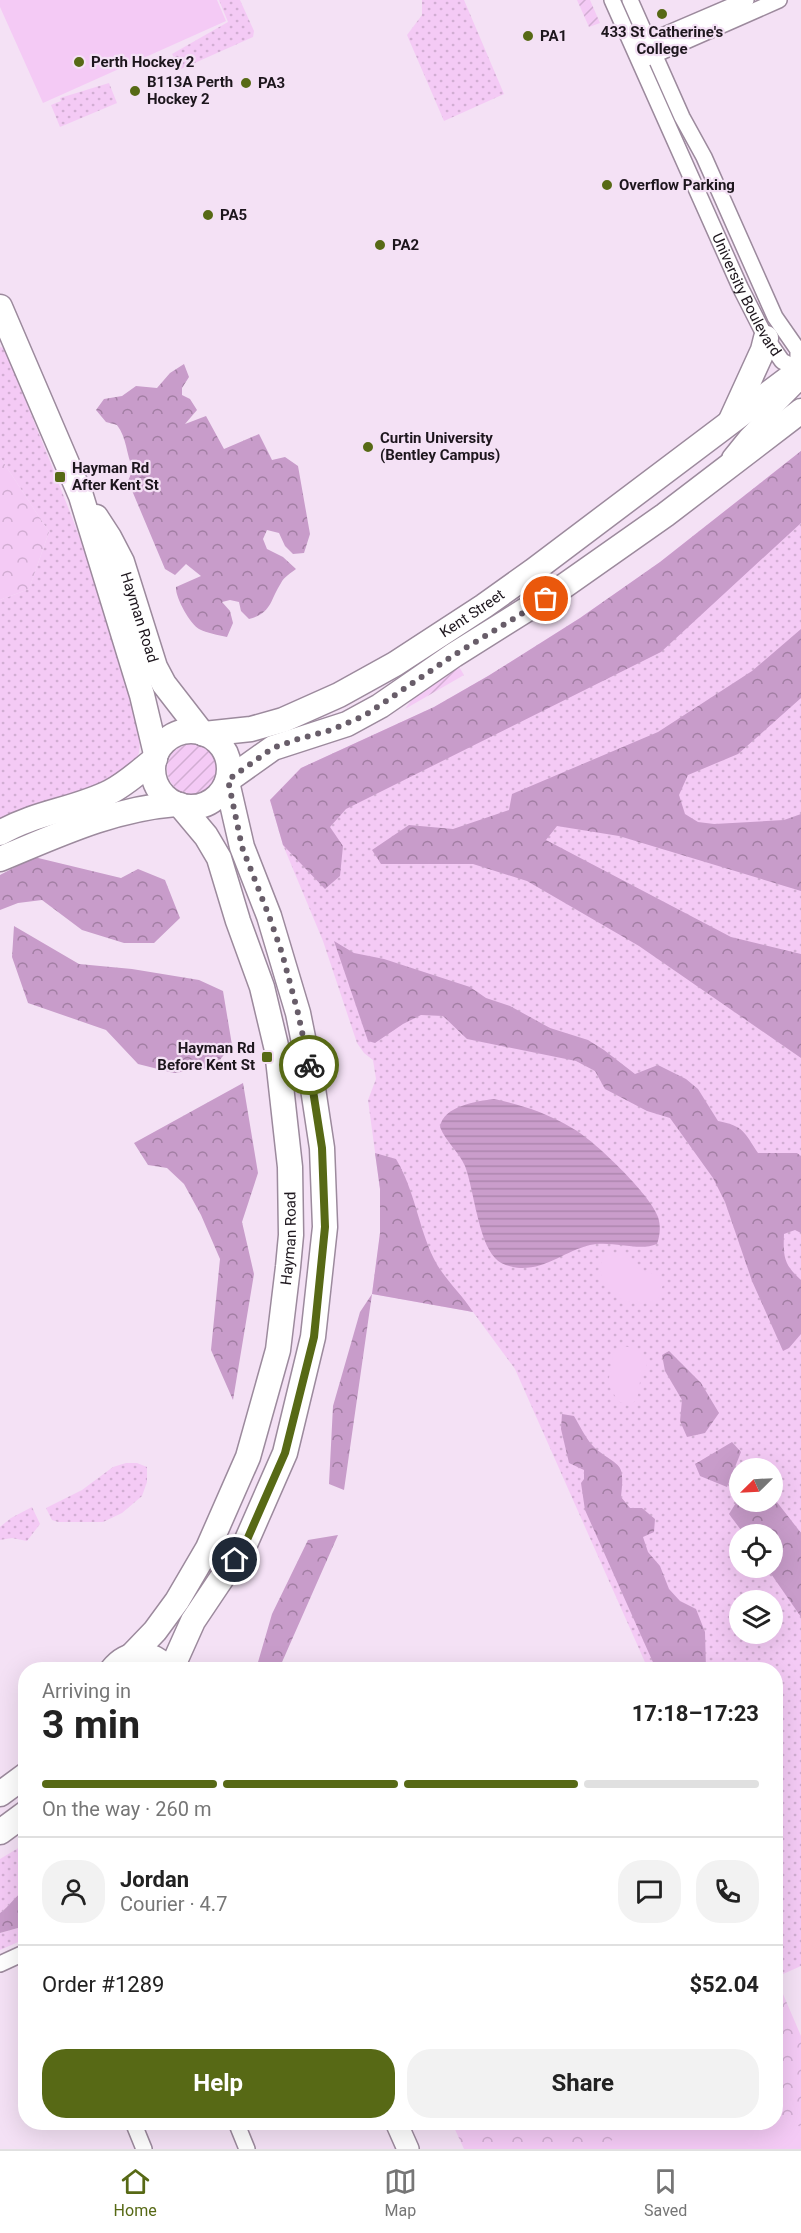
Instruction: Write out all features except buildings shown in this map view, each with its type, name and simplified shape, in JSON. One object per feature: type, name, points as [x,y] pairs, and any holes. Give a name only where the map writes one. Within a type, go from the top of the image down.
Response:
[{"type":"main road","name":"Hayman Road","points":[[1,313],[81,496],[142,695],[156,756]]},
{"type":"main road","points":[[730,422],[763,350],[766,338]]},
{"type":"main road","name":"Kent Street","points":[[203,733],[251,729],[283,720],[339,695],[395,664],[533,571],[800,370]]},
{"type":"main road","name":"Kent Street","points":[[227,781],[273,748],[347,724],[380,706],[454,655],[564,586],[665,515],[801,411]]},
{"type":"main road","name":"Hayman Road","points":[[81,496],[109,537],[122,562],[155,667],[164,684],[203,733]]},
{"type":"main road","points":[[0,859],[97,819],[132,809],[178,805],[194,807],[208,803],[220,794],[227,781],[229,767],[223,749],[215,740],[203,733],[192,731],[176,735],[162,745],[156,756],[153,771],[158,788],[178,805]]},
{"type":"main road","points":[[0,832],[32,816],[89,801],[112,792],[156,756]]},
{"type":"main road","points":[[173,1662],[193,1621],[246,1542],[285,1453],[314,1337],[325,1227],[322,1148],[298,1013],[269,916],[242,847],[227,781]]},
{"type":"main road","name":"Hayman Road","points":[[123,1662],[155,1630],[177,1601],[208,1548],[248,1458],[278,1350],[291,1235],[288,1134],[269,1012],[219,858],[206,836],[178,805]]},
{"type":"main road","points":[[126,1662],[149,1656],[160,1662]]},
{"type":"main road","points":[[0,1794],[18,1781]]},
{"type":"main road","points":[[0,1832],[18,1819]]},
{"type":"main road","points":[[400,2130],[408,2149]]},
{"type":"street","name":"University Boulevard","points":[[612,0],[740,287],[766,338],[782,361],[800,370]]},
{"type":"street","name":"University Boulevard","points":[[630,0],[682,117],[704,157],[775,317],[798,350],[800,370]]},
{"type":"street","points":[[651,49],[746,0]]},
{"type":"street","points":[[637,55],[778,0]]},
{"type":"street","name":"Kent Street","points":[[715,476],[747,436],[798,384],[800,370]]},
{"type":"street","points":[[0,1964],[18,1956]]},
{"type":"street","points":[[136,2130],[144,2149]]},
{"type":"street","points":[[239,2130],[247,2149]]},
{"type":"green space","name":"Perth Hockey 2","points":[[0,0],[217,0],[226,21],[43,103],[0,7]]},
{"type":"green space","points":[[219,0],[240,0],[254,31],[253,37],[181,69],[172,54],[228,22]]},
{"type":"green space","points":[[422,0],[464,0],[504,94],[444,121],[407,35],[422,15]]},
{"type":"green space","points":[[577,0],[590,0],[600,23],[589,27]]},
{"type":"green space","points":[[109,83],[117,103],[60,127],[51,105],[61,101],[60,98]]},
{"type":"green space","points":[[0,347],[4,348],[88,559],[129,685],[139,731],[137,758],[129,767],[96,787],[0,828],[0,600],[29,589],[49,532],[0,457]]},
{"type":"green space","points":[[184,364],[189,377],[182,388],[182,395],[190,399],[197,410],[185,424],[206,416],[224,449],[259,434],[272,460],[285,457],[298,466],[310,534],[304,553],[293,554],[285,546],[279,533],[267,530],[263,539],[267,549],[283,557],[296,569],[282,581],[270,605],[257,616],[249,619],[241,611],[239,602],[230,600],[222,602],[230,611],[233,623],[227,637],[199,629],[191,622],[184,610],[176,587],[201,576],[186,564],[175,575],[165,569],[128,481],[133,469],[123,435],[117,425],[106,422],[96,410],[104,399],[122,396],[136,386],[157,388],[170,373]]},
{"type":"green space","points":[[801,451],[801,1966],[783,1974],[783,1662],[645,1662],[515,1369],[473,1312],[372,1294],[380,1234],[380,1189],[368,1100],[376,1079],[373,1060],[357,1043],[323,941],[283,845],[270,800],[301,768],[434,707],[580,618],[660,562]]},
{"type":"green space","points":[[801,451],[801,523],[661,652],[346,809],[330,827],[343,846],[340,876],[325,889],[283,845],[270,800],[301,768],[434,707],[580,618],[660,562]]},
{"type":"green space","points":[[0,457],[49,532],[29,589],[0,600]]},
{"type":"green space","points":[[801,629],[801,698],[738,754],[688,775],[679,795],[685,814],[698,822],[714,824],[784,820],[801,814],[801,891],[619,836],[557,826],[546,840],[731,937],[801,954],[801,1058],[639,946],[527,881],[473,864],[381,864],[372,850],[409,825],[453,829],[509,810],[512,794],[658,732],[752,671]]},
{"type":"green space","points":[[458,665],[464,675],[405,709],[413,698]]},
{"type":"green space","points":[[192,744],[210,751],[217,769],[210,787],[192,794],[174,787],[167,769],[174,751]]},
{"type":"green space","points":[[34,857],[121,878],[138,869],[165,880],[180,918],[154,943],[124,943],[82,930],[42,900],[18,903],[0,910],[0,875]]},
{"type":"green space","points":[[14,926],[79,964],[132,969],[199,980],[223,991],[232,1045],[214,1067],[174,1073],[138,1064],[106,1030],[28,1003],[12,957]]},
{"type":"green space","points":[[334,941],[354,953],[384,959],[470,987],[486,998],[510,1006],[550,1028],[588,1040],[635,1074],[658,1065],[686,1079],[698,1089],[718,1121],[733,1125],[743,1131],[758,1153],[797,1153],[801,1156],[801,1233],[795,1230],[784,1234],[786,1260],[791,1270],[801,1280],[801,1334],[789,1348],[783,1351],[752,1281],[725,1202],[713,1178],[670,1118],[647,1111],[605,1089],[595,1071],[576,1061],[467,1039],[443,1016],[421,1015],[375,1043],[368,1041]]},
{"type":"green space","points":[[243,1083],[258,1173],[242,1222],[254,1274],[233,1400],[211,1350],[220,1259],[201,1215],[184,1184],[167,1168],[148,1165],[134,1143]]},
{"type":"green space","points":[[375,1153],[396,1159],[408,1183],[434,1259],[473,1312],[372,1294],[380,1233],[380,1189]]},
{"type":"green space","points":[[610,1253],[624,1255],[638,1269],[660,1276],[663,1284],[659,1297],[650,1302],[639,1303],[618,1297],[609,1289],[603,1280],[601,1270],[603,1258]]},
{"type":"green space","points":[[372,1294],[344,1490],[329,1484],[333,1406],[360,1312]]},
{"type":"green space","points":[[622,1346],[639,1350],[647,1360],[638,1396],[629,1406],[618,1401],[608,1384],[613,1354],[617,1348]]},
{"type":"green space","points":[[669,1351],[701,1383],[719,1413],[705,1433],[687,1437],[680,1421],[682,1400],[665,1371],[662,1355]]},
{"type":"green space","points":[[562,1414],[574,1416],[592,1445],[619,1466],[622,1477],[621,1497],[630,1508],[642,1508],[655,1519],[654,1532],[643,1537],[648,1552],[660,1566],[669,1589],[680,1601],[696,1609],[705,1632],[706,1662],[653,1662],[585,1510],[581,1483],[584,1479],[584,1470],[569,1463],[561,1429]]},
{"type":"green space","points":[[732,1442],[741,1452],[739,1458],[729,1458],[727,1487],[700,1476],[695,1464]]},
{"type":"green space","points":[[126,1463],[137,1463],[147,1467],[147,1482],[142,1496],[122,1513],[103,1522],[52,1520],[46,1508],[82,1490],[113,1467]]},
{"type":"green space","points":[[32,1507],[40,1524],[27,1541],[12,1538],[0,1540],[0,1527],[11,1518]]},
{"type":"green space","points":[[783,1510],[801,1533],[801,1617],[774,1578],[783,1578],[783,1524],[736,1524],[729,1514],[730,1512],[783,1512]]},
{"type":"green space","points":[[338,1535],[282,1662],[258,1662],[272,1614],[308,1540]]},
{"type":"green space","points":[[18,1848],[18,1896],[0,1913],[0,1859]]},
{"type":"green space","points":[[18,1896],[18,1928],[0,1933],[0,1913]]},
{"type":"green space","points":[[18,1928],[18,1942],[0,1950],[0,1933]]},
{"type":"green space","points":[[783,1994],[801,2036],[801,2149],[464,2149],[455,2130],[783,2130]]},
{"type":"green space","points":[[783,2120],[801,2127],[801,2149],[601,2149],[624,2130],[783,2130]]},
{"type":"shaded area","points":[[494,1099],[553,1118],[581,1134],[607,1155],[645,1195],[653,1207],[660,1224],[657,1244],[642,1247],[590,1245],[530,1268],[514,1267],[497,1260],[484,1239],[465,1166],[440,1127],[442,1120],[454,1109],[470,1103]]},
{"type":"way so far","points":[[309,1065],[282,953],[242,847],[228,780],[273,748],[331,730],[364,716],[454,655],[546,599]]},
{"type":"place","name":"433 St Catherine's College","points":[[662,14]]},
{"type":"place","name":"PA1","points":[[528,36]]},
{"type":"place","name":"Perth Hockey 2","points":[[79,62]]},
{"type":"place","name":"PA3","points":[[246,83]]},
{"type":"place","name":"B113A Perth Hockey 2","points":[[135,91]]},
{"type":"place","name":"Overflow Parking","points":[[607,185]]},
{"type":"place","name":"PA5","points":[[208,215]]},
{"type":"place","name":"PA2","points":[[380,245]]},
{"type":"place","name":"Curtin University (Bentley Campus)","points":[[368,447]]},
{"type":"place","name":"Hayman Rd After Kent St","points":[[60,477]]},
{"type":"place","name":"Hayman Rd Before Kent St","points":[[267,1057]]},
{"type":"route","points":[[235,1560],[246,1542],[285,1453],[314,1337],[325,1227],[322,1148],[309,1065]]}]
